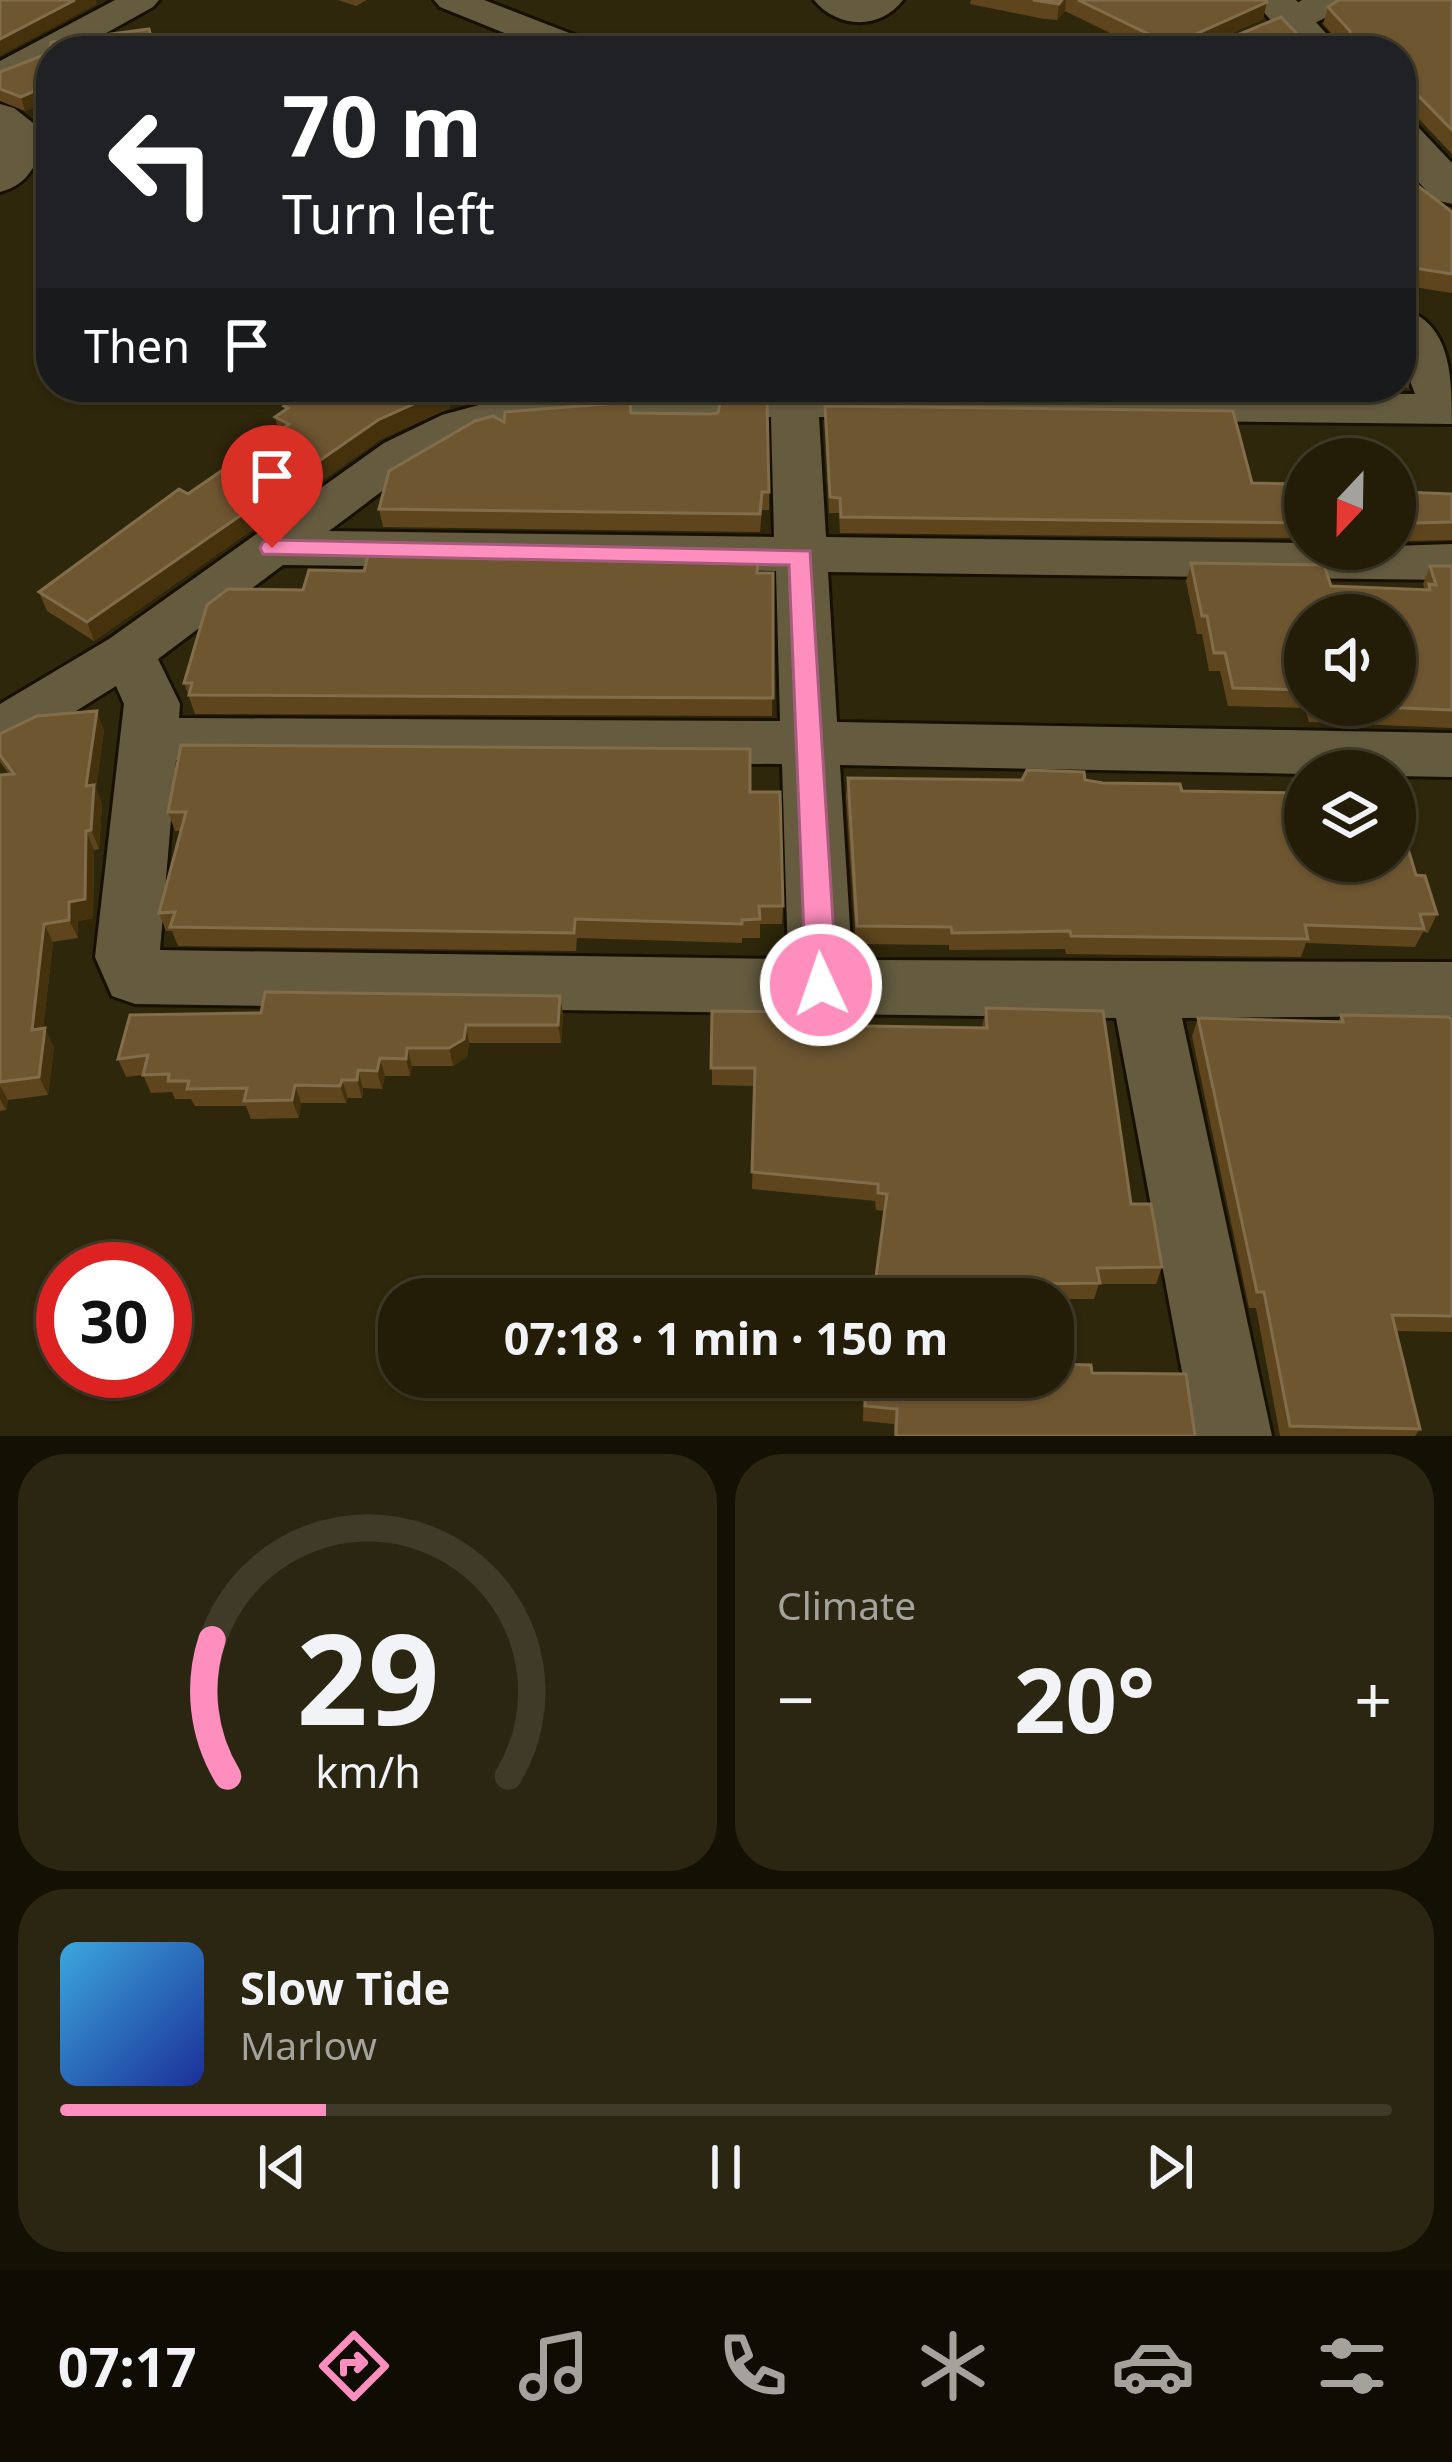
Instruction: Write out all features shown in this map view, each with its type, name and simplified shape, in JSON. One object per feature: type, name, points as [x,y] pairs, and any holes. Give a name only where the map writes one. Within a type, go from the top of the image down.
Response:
[{"type":"street","points":[[74,36],[141,0]]},
{"type":"street","points":[[452,0],[544,36]]},
{"type":"street","points":[[832,0],[863,14],[885,0]]},
{"type":"street","points":[[1282,9],[1330,0]]},
{"type":"street","points":[[1282,9],[1307,36]]},
{"type":"street","points":[[0,76],[36,57]]},
{"type":"street","points":[[0,116],[22,130],[21,158],[0,180]]},
{"type":"street","points":[[1416,152],[1452,190]]},
{"type":"street","points":[[0,731],[128,653],[401,454],[459,424],[526,406],[794,402],[1449,409],[1416,337]]},
{"type":"street","points":[[794,402],[821,985]]},
{"type":"street","points":[[272,548],[1452,562]]},
{"type":"street","points":[[128,653],[152,704],[127,957],[135,977],[1144,991],[1452,989]]},
{"type":"street","points":[[147,740],[808,743],[1452,755]]},
{"type":"street","points":[[1144,991],[1233,1436]]},
{"type":"building","points":[[0,0],[75,0],[0,39]]},
{"type":"building","points":[[1078,0],[1267,2],[1194,35],[1202,36],[1153,36]]},
{"type":"building","points":[[1339,0],[1452,0],[1452,130],[1416,93],[1416,36],[1350,36],[1328,7]]},
{"type":"building","points":[[1281,17],[1299,36],[1235,36]]},
{"type":"building","points":[[149,29],[151,36],[96,36]]},
{"type":"building","points":[[36,58],[36,90],[21,97],[0,89],[0,72]]},
{"type":"building","points":[[1416,184],[1452,212],[1452,274],[1416,268]]},
{"type":"building","points":[[290,402],[418,402],[378,420],[87,622],[39,592],[179,489],[188,494],[289,424],[275,417],[288,408],[284,406]]},
{"type":"building","points":[[630,402],[631,413],[710,414],[718,413],[720,403],[767,403],[769,492],[762,492],[760,514],[379,509],[389,471],[475,421],[493,416],[504,422],[505,412]]},
{"type":"building","points":[[825,406],[1233,411],[1252,483],[1284,484],[1284,523],[841,517],[840,498],[830,497]]},
{"type":"building","points":[[1416,493],[1452,494],[1452,522],[1416,523]]},
{"type":"building","points":[[369,552],[758,557],[757,573],[773,573],[773,698],[189,695],[192,683],[184,683],[207,605],[228,589],[303,590],[309,570],[364,571]]},
{"type":"building","points":[[1191,563],[1284,564],[1284,570],[1326,570],[1331,586],[1430,590],[1429,584],[1436,585],[1430,566],[1452,566],[1452,710],[1416,709],[1416,594],[1284,594],[1284,689],[1233,688],[1225,653],[1214,653],[1207,616],[1202,616]]},
{"type":"building","points":[[97,711],[86,786],[94,785],[91,830],[86,831],[85,899],[69,902],[69,920],[44,924],[32,1030],[45,1028],[39,1077],[0,1082],[0,775],[14,774],[0,755],[0,734],[37,716]]},
{"type":"building","points":[[181,745],[750,749],[750,792],[780,792],[783,906],[759,906],[760,919],[742,920],[742,924],[575,919],[574,933],[170,927],[175,912],[159,913],[186,812],[168,812]]},
{"type":"building","points":[[1027,770],[1084,772],[1085,780],[1103,783],[1180,784],[1182,791],[1284,793],[1284,882],[1416,882],[1416,875],[1425,876],[1437,914],[1420,914],[1424,929],[1305,925],[1308,939],[1071,936],[1070,931],[952,933],[951,927],[857,926],[848,778],[1022,780]]},
{"type":"building","points":[[265,992],[560,996],[558,1025],[466,1025],[464,1039],[449,1048],[407,1048],[406,1059],[380,1058],[377,1071],[358,1070],[357,1080],[342,1080],[340,1086],[295,1085],[292,1100],[244,1101],[247,1088],[187,1089],[189,1081],[168,1081],[169,1074],[143,1075],[148,1055],[118,1059],[130,1015],[261,1013]]},
{"type":"building","points":[[986,1008],[1103,1011],[1131,1204],[1151,1204],[1162,1267],[1097,1268],[1100,1283],[1074,1283],[1074,1278],[876,1278],[887,1194],[878,1193],[878,1184],[752,1172],[755,1068],[711,1068],[712,1011],[805,1012],[805,1025],[987,1028]]},
{"type":"building","points":[[1341,1015],[1450,1017],[1452,1022],[1452,1316],[1392,1315],[1420,1429],[1290,1426],[1264,1292],[1257,1292],[1198,1018],[1343,1022]]},
{"type":"building","points":[[1074,1365],[1091,1365],[1092,1373],[1186,1374],[1195,1436],[896,1436],[897,1409],[865,1406],[865,1398],[1074,1398]]},
{"type":"route","points":[[272,548],[801,556],[821,985]]}]
